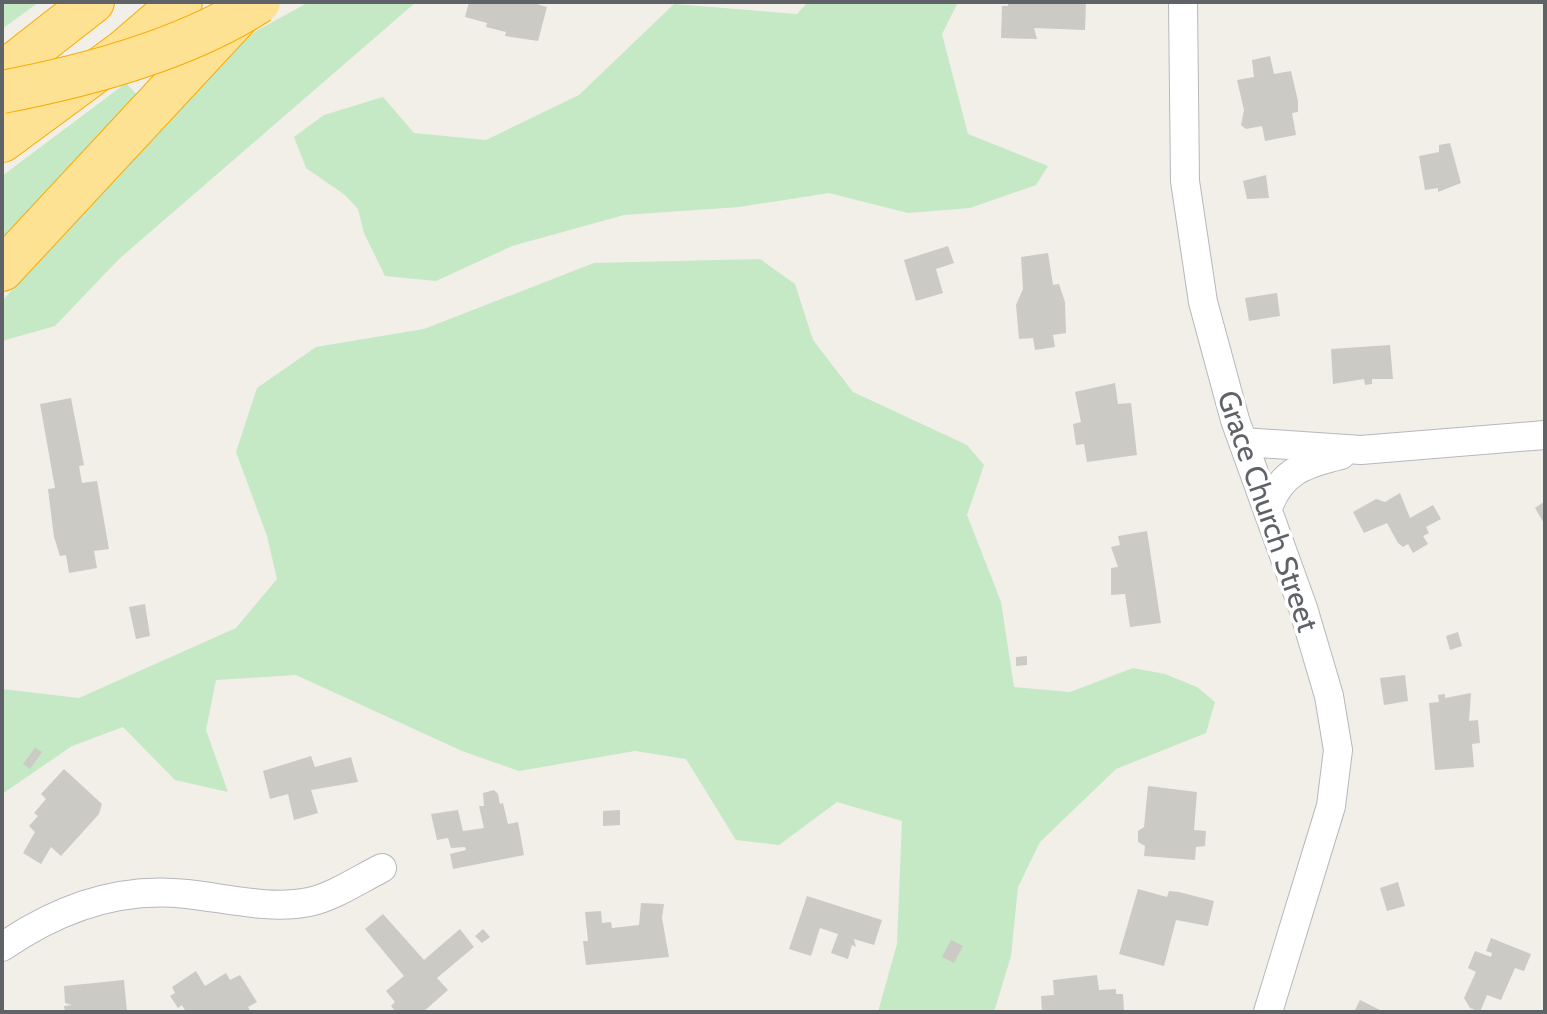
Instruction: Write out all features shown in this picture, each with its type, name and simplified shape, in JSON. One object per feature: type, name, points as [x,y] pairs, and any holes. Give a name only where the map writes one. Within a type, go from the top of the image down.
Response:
[{"type":"highway","points":[[2,73],[93,2]]},
{"type":"highway","points":[[2,141],[124,51],[181,2]]},
{"type":"highway","points":[[2,270],[252,2]]},
{"type":"highway","points":[[2,92],[134,58],[239,15],[259,2]]},
{"type":"street","name":"Grace Church Street","points":[[1183,2],[1182,133],[1190,223],[1212,341],[1329,696],[1338,750],[1331,806],[1268,1012]]},
{"type":"street","points":[[1243,442],[1361,450],[1545,435]]},
{"type":"street","points":[[1268,508],[1275,488],[1287,474],[1306,463],[1361,450]]},
{"type":"street","points":[[2,947],[36,924],[86,902],[130,894],[182,893],[261,904],[310,901],[382,868]]},
{"type":"green space","points":[[2,2],[39,2],[2,29]]},
{"type":"green space","points":[[309,2],[416,2],[119,259],[55,326],[2,341],[2,301],[242,39]]},
{"type":"green space","points":[[808,2],[958,2],[942,34],[968,134],[1048,166],[1036,185],[970,208],[908,213],[829,193],[739,207],[624,215],[512,246],[436,281],[385,276],[364,233],[358,209],[345,195],[306,168],[294,137],[324,115],[383,97],[414,133],[486,140],[579,95],[674,4],[797,14]]},
{"type":"green space","points":[[126,83],[142,100],[2,246],[2,176]]},
{"type":"green space","points":[[760,259],[795,284],[813,340],[853,392],[967,445],[984,465],[967,515],[1001,602],[1014,687],[1070,692],[1133,668],[1165,674],[1197,687],[1215,702],[1206,733],[1116,769],[1040,842],[1018,887],[1011,956],[994,1012],[878,1012],[897,944],[902,821],[837,802],[779,845],[736,840],[686,759],[635,751],[519,771],[462,751],[296,675],[216,680],[206,730],[228,792],[175,780],[123,727],[72,746],[2,794],[2,689],[79,698],[236,628],[277,579],[267,536],[236,452],[257,388],[316,347],[424,329],[594,263]]},
{"type":"building","points":[[469,2],[530,2],[547,7],[538,41],[505,36],[506,32],[465,17]]},
{"type":"building","points":[[1008,2],[1086,2],[1085,30],[1034,28],[1037,39],[1001,38],[1002,6],[1008,6]]},
{"type":"building","points":[[1270,56],[1274,74],[1291,71],[1298,112],[1292,113],[1296,135],[1265,141],[1262,126],[1246,129],[1241,125],[1244,110],[1237,80],[1254,77],[1252,60]]},
{"type":"building","points":[[1450,143],[1461,183],[1438,192],[1438,188],[1425,190],[1419,156],[1439,152],[1439,145]]},
{"type":"building","points":[[1266,175],[1269,198],[1247,199],[1243,181]]},
{"type":"building","points":[[948,246],[954,263],[936,269],[943,293],[916,301],[904,260]]},
{"type":"building","points":[[1048,253],[1053,285],[1059,284],[1065,302],[1066,333],[1053,335],[1055,347],[1035,350],[1033,338],[1019,339],[1016,305],[1023,289],[1021,257]]},
{"type":"building","points":[[1277,293],[1280,316],[1249,321],[1245,298]]},
{"type":"building","points":[[1390,345],[1393,379],[1372,379],[1372,384],[1365,385],[1364,379],[1333,384],[1331,349]]},
{"type":"building","points":[[1115,383],[1118,404],[1131,403],[1137,455],[1087,462],[1084,444],[1076,445],[1073,424],[1081,422],[1075,392]]},
{"type":"building","points":[[71,398],[84,465],[79,466],[82,483],[97,481],[109,549],[94,551],[97,568],[69,573],[66,555],[60,556],[54,537],[48,489],[55,488],[40,404]]},
{"type":"building","points":[[1400,493],[1410,518],[1433,505],[1441,519],[1426,527],[1429,533],[1423,536],[1428,544],[1413,553],[1408,544],[1403,547],[1398,543],[1387,523],[1364,533],[1353,512],[1376,499],[1385,502]]},
{"type":"building","points":[[1545,501],[1545,525],[1535,508]]},
{"type":"building","points":[[1147,531],[1161,623],[1130,627],[1125,594],[1111,595],[1111,568],[1118,567],[1111,547],[1120,545],[1118,536]]},
{"type":"building","points":[[145,604],[150,636],[136,639],[129,607]]},
{"type":"building","points":[[1458,632],[1462,646],[1450,650],[1446,636]]},
{"type":"building","points":[[1027,656],[1027,665],[1016,666],[1016,657]]},
{"type":"building","points":[[1405,675],[1408,701],[1384,705],[1380,678]]},
{"type":"building","points":[[1471,693],[1469,721],[1478,720],[1480,743],[1472,744],[1474,767],[1435,770],[1429,703],[1439,702],[1438,695],[1445,694],[1445,698]]},
{"type":"building","points":[[35,748],[42,752],[30,769],[23,764]]},
{"type":"building","points":[[311,756],[315,767],[351,757],[358,782],[311,790],[318,813],[294,820],[288,794],[270,799],[263,771]]},
{"type":"building","points":[[64,769],[102,804],[99,814],[61,856],[51,847],[41,864],[23,853],[35,832],[29,826],[38,816],[34,813],[46,799],[41,794]]},
{"type":"building","points":[[1148,786],[1197,792],[1194,830],[1206,831],[1205,846],[1196,847],[1195,860],[1144,856],[1145,846],[1138,842],[1138,831],[1144,827]]},
{"type":"building","points":[[494,790],[500,804],[503,803],[508,824],[518,822],[524,855],[453,869],[450,854],[466,850],[465,847],[451,848],[448,838],[437,840],[431,814],[458,810],[463,831],[484,828],[479,806],[484,806],[483,793]]},
{"type":"building","points":[[620,810],[620,825],[603,826],[603,811]]},
{"type":"building","points":[[1398,882],[1405,906],[1387,911],[1380,888]]},
{"type":"building","points":[[1138,889],[1167,897],[1169,891],[1179,892],[1214,901],[1208,926],[1176,920],[1164,966],[1119,954]]},
{"type":"building","points":[[807,896],[882,920],[874,945],[854,939],[856,947],[852,945],[848,959],[831,953],[838,934],[820,928],[811,956],[789,949]]},
{"type":"building","points":[[641,903],[664,904],[662,918],[669,957],[586,965],[583,941],[588,941],[585,912],[601,911],[602,923],[611,922],[612,928],[639,925]]},
{"type":"building","points":[[383,914],[424,960],[460,929],[474,947],[437,978],[448,990],[423,1012],[396,1012],[391,1006],[395,1002],[386,991],[404,976],[365,929]]},
{"type":"building","points":[[483,929],[490,937],[482,943],[475,936]]},
{"type":"building","points":[[1491,938],[1531,954],[1524,971],[1515,968],[1501,1000],[1487,995],[1480,1012],[1470,1008],[1464,998],[1476,972],[1468,968],[1475,951],[1491,957],[1492,953],[1486,951]]},
{"type":"building","points":[[951,940],[963,946],[954,963],[942,957]]},
{"type":"building","points":[[196,971],[205,986],[226,973],[230,980],[240,975],[257,1002],[248,1007],[251,1012],[186,1012],[182,1005],[178,1008],[170,996],[175,993],[172,987]]},
{"type":"building","points":[[1097,975],[1099,990],[1116,989],[1116,994],[1123,994],[1124,1012],[1042,1012],[1041,996],[1054,995],[1053,980]]},
{"type":"building","points":[[124,980],[127,1012],[65,1012],[64,1006],[72,1005],[65,1003],[64,986]]},
{"type":"building","points":[[1360,1000],[1384,1012],[1354,1012]]}]
